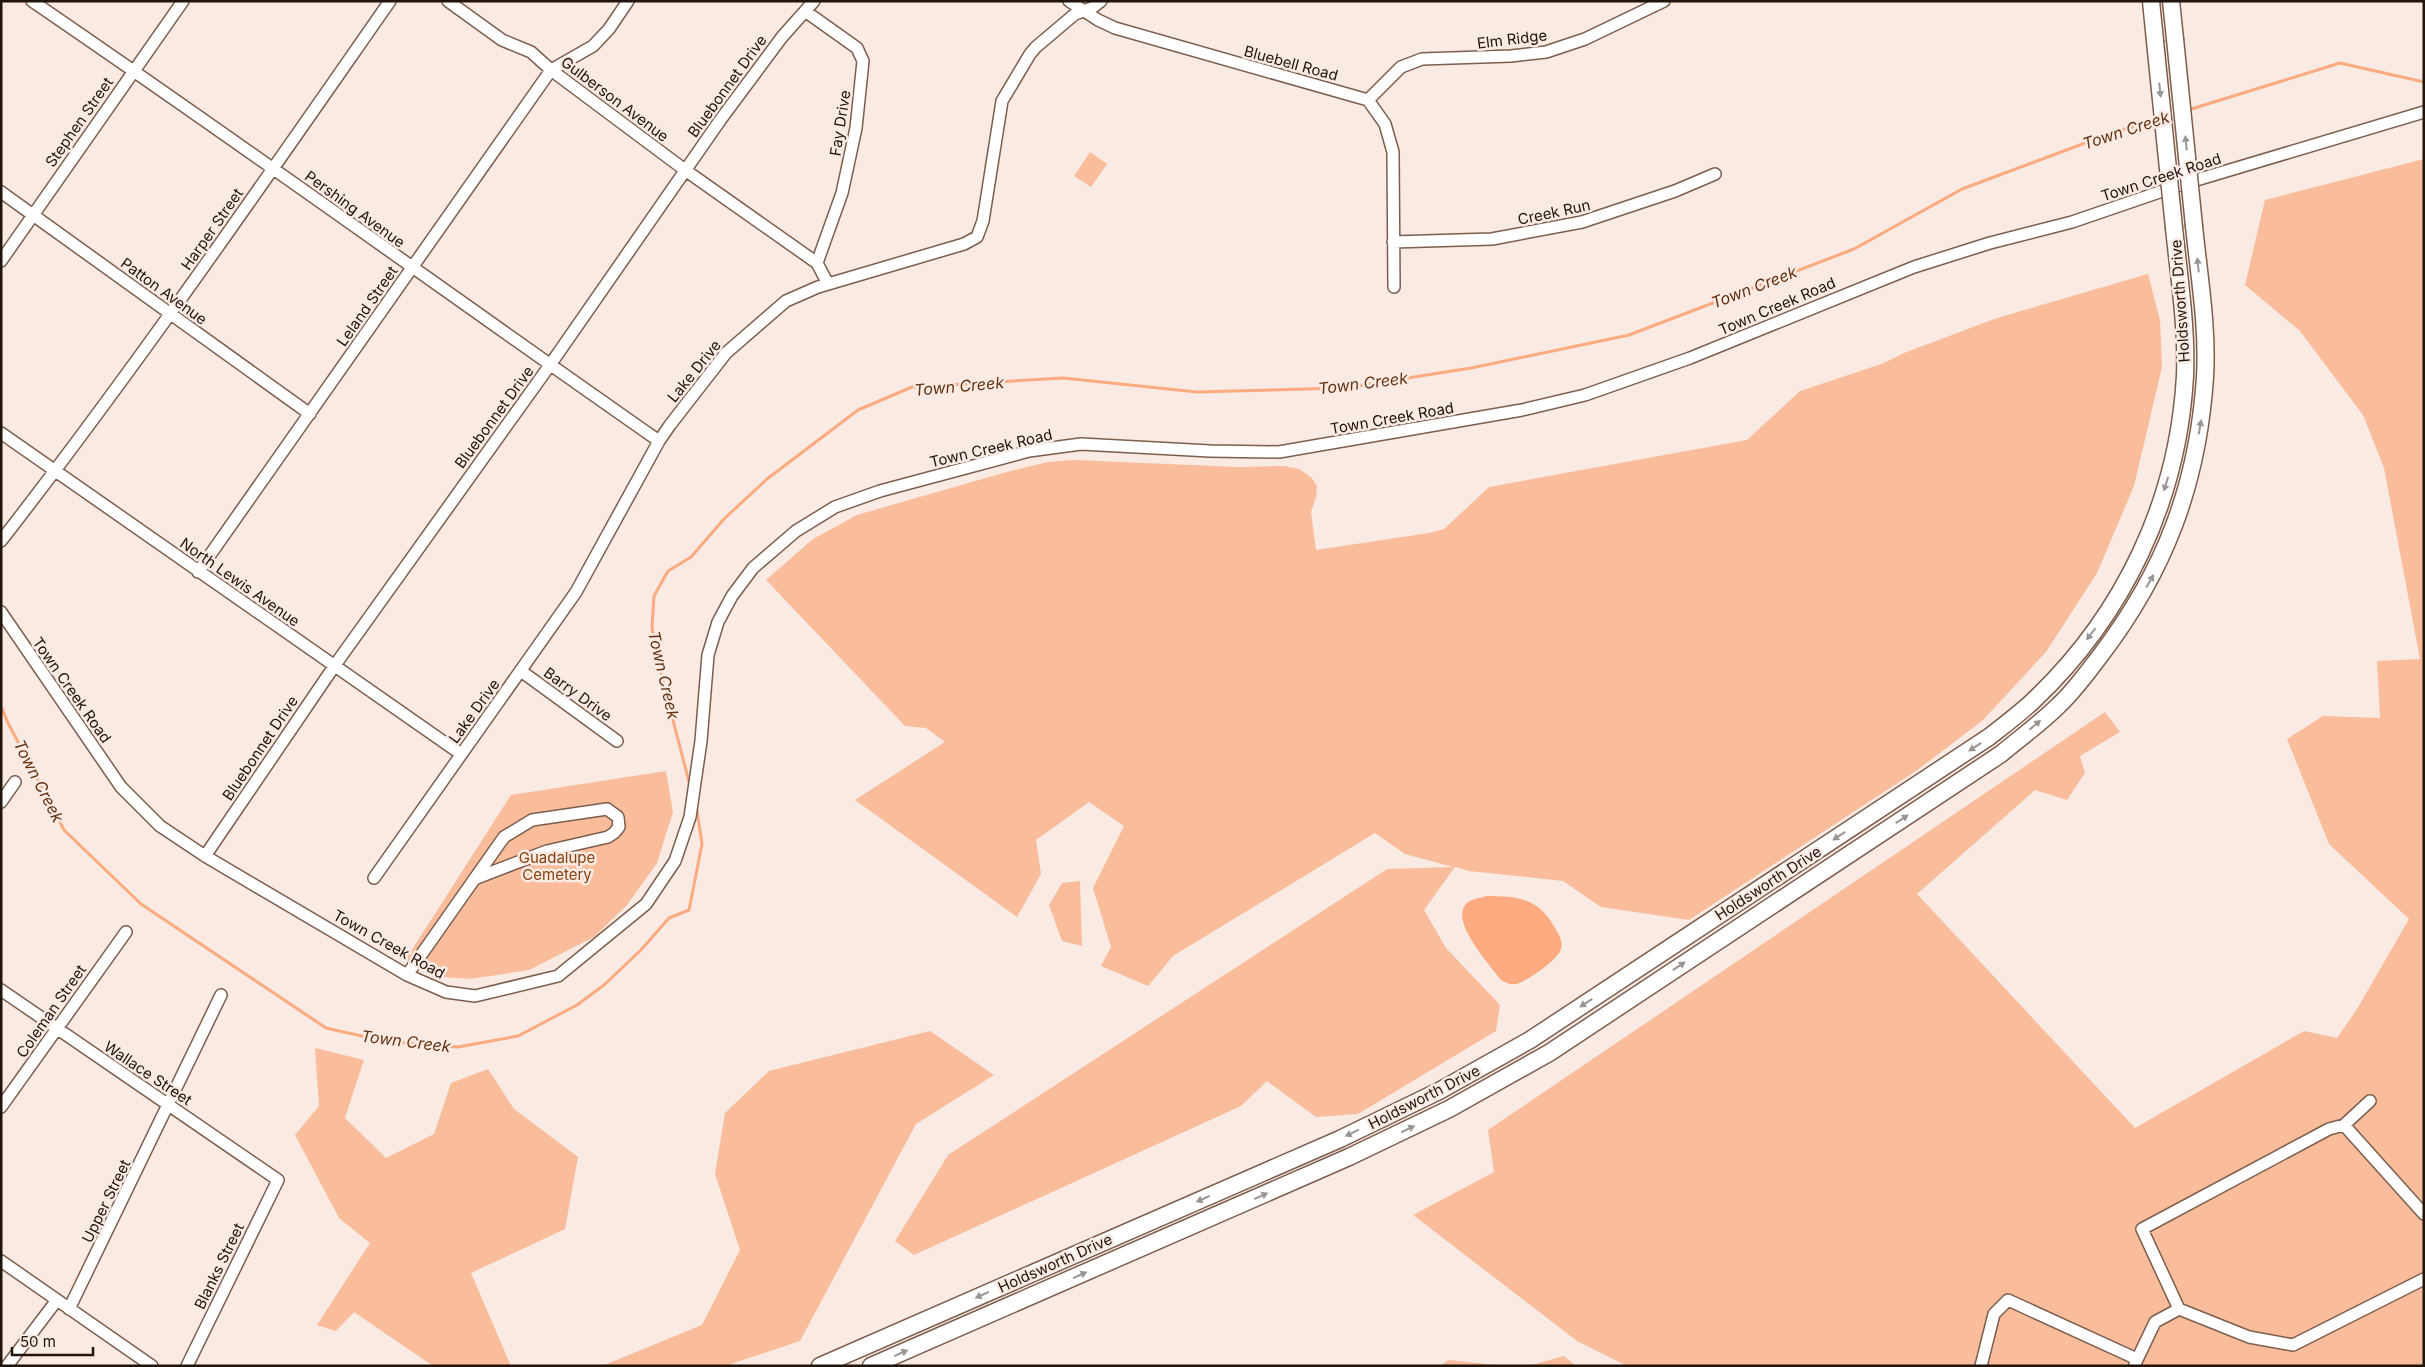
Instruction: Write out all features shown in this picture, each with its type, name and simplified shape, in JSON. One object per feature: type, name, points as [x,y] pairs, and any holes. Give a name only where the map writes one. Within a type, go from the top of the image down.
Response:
[{"type":"main road","name":"Holdsworth Drive","points":[[820,1366],[1340,1139],[1439,1091],[1530,1040],[1989,738],[2033,702],[2074,656],[2108,611],[2139,559],[2158,510],[2172,463],[2181,418],[2185,375],[2184,331],[2151,1]]},
{"type":"main road","name":"Holdsworth Drive","points":[[871,1366],[1349,1158],[1449,1109],[1549,1053],[2001,754],[2059,705],[2125,623],[2158,568],[2178,517],[2192,468],[2201,421],[2205,376],[2204,330],[2171,1]]},
{"type":"main road","points":[[1626,976],[1638,993]]},
{"type":"main road","points":[[1027,1276],[1035,1294]]},
{"type":"street","name":"Pershing Avenue","points":[[32,1],[274,168],[412,269],[659,441]]},
{"type":"street","name":"Stephen Street","points":[[1,261],[32,214],[183,1]]},
{"type":"street","name":"Harper Street","points":[[1,542],[56,472],[170,315],[390,1]]},
{"type":"street","name":"Gulberson Avenue","points":[[448,1],[502,40],[532,52],[551,70],[685,170],[817,263],[828,284]]},
{"type":"street","name":"Leland Street","points":[[198,572],[551,70],[593,46],[609,29],[628,1]]},
{"type":"street","name":"Bluebonnet Drive","points":[[205,856],[335,665],[550,365],[685,170],[782,37],[814,1]]},
{"type":"street","name":"Bluebell Road","points":[[1069,1],[1083,11],[1115,28],[1368,100]]},
{"type":"street","name":"Lake Drive","points":[[374,878],[576,592],[659,441],[736,343],[786,301],[828,284],[964,244],[977,237],[983,221],[1002,101],[1030,54],[1074,14],[1101,1]]},
{"type":"street","name":"Elm Ridge","points":[[1368,100],[1401,67],[1422,59],[1511,56],[1546,52],[1586,39],[1664,1]]},
{"type":"street","name":"Fay Drive","points":[[805,11],[857,48],[863,61],[856,128],[842,193],[817,263]]},
{"type":"street","points":[[1368,100],[1377,110],[1385,124],[1393,152],[1394,287]]},
{"type":"street","name":"Town Creek Road","points":[[1,612],[121,787],[160,826],[205,856],[407,975],[446,992],[475,996],[558,976],[646,904],[675,861],[692,808],[708,655],[718,622],[732,596],[753,568],[796,531],[835,507],[880,491],[1029,451],[1080,444],[1210,451],[1279,452],[1522,410],[1576,397],[1690,358],[1914,266],[1990,243],[2072,222],[2192,182],[2424,112]]},
{"type":"street","name":"Creek Run","points":[[1393,242],[1492,239],[1582,222],[1675,192],[1715,174]]},
{"type":"street","name":"Patton Avenue","points":[[1,192],[310,414]]},
{"type":"street","name":"North Lewis Avenue","points":[[1,433],[461,754]]},
{"type":"street","name":"Barry Drive","points":[[521,671],[617,741]]},
{"type":"street","points":[[1,802],[15,782]]},
{"type":"street","points":[[407,975],[474,879],[504,837],[524,823],[607,809],[618,817],[619,827],[608,837],[548,851],[474,879]]},
{"type":"street","name":"Coleman Street","points":[[1,1107],[126,932]]},
{"type":"street","name":"Wallace Street","points":[[1,990],[278,1180]]},
{"type":"street","name":"Upper Street","points":[[69,1309],[169,1106],[221,995]]},
{"type":"street","points":[[2370,1102],[2344,1125],[2329,1129],[2142,1229],[2179,1309],[2249,1337],[2294,1345],[2424,1279]]},
{"type":"street","points":[[2344,1125],[2424,1214]]},
{"type":"street","name":"Blanks Street","points":[[187,1366],[278,1180]]},
{"type":"street","points":[[1,1261],[152,1366]]},
{"type":"street","points":[[7,1366],[57,1300]]},
{"type":"street","points":[[1980,1366],[1994,1314],[2008,1300],[2136,1362],[2155,1322],[2179,1309]]},
{"type":"green space","points":[[1090,152],[1107,164],[1091,187],[1074,176]]},
{"type":"green space","points":[[2424,159],[2424,1366],[1627,1366],[1577,1341],[1413,1215],[1494,1172],[1488,1130],[2105,712],[2120,732],[2080,756],[2085,773],[2067,800],[2035,790],[1917,894],[2135,1128],[2304,1031],[2337,1038],[2357,1009],[2409,919],[2329,844],[2287,739],[2323,716],[2380,718],[2377,661],[2420,659],[2384,468],[2363,415],[2300,331],[2245,285],[2265,200]]},
{"type":"green space","points":[[2148,274],[2160,320],[2162,367],[2134,486],[2097,573],[2046,652],[1982,721],[1916,771],[1689,920],[1601,907],[1563,881],[1469,871],[1455,867],[1424,910],[1446,948],[1500,1005],[1496,1031],[1358,1114],[1316,1117],[1267,1081],[1241,1106],[914,1255],[895,1241],[948,1155],[1387,869],[1453,867],[1405,854],[1375,833],[1173,956],[1148,986],[1101,966],[1111,947],[1093,888],[1124,826],[1089,802],[1036,840],[1041,874],[1017,917],[855,800],[945,742],[926,728],[905,726],[766,580],[813,539],[857,515],[1003,473],[1048,462],[1074,460],[1238,467],[1284,466],[1299,469],[1311,477],[1317,486],[1311,512],[1316,550],[1429,533],[1444,529],[1489,487],[1747,440],[1800,391],[1884,363],[1904,353],[1997,318]]},
{"type":"green space","name":"Guadalupe Cemetery","points":[[666,771],[673,812],[657,863],[627,905],[594,937],[529,970],[470,979],[443,977],[406,959],[511,795]]},
{"type":"green space","points":[[1080,881],[1082,946],[1062,941],[1049,905],[1062,883]]},
{"type":"green space","points":[[930,1031],[994,1075],[916,1124],[800,1341],[725,1366],[602,1366],[702,1325],[740,1250],[715,1174],[725,1113],[769,1071]]},
{"type":"green space","points":[[315,1048],[364,1060],[345,1118],[386,1158],[434,1134],[451,1083],[488,1069],[514,1109],[578,1157],[565,1229],[471,1273],[511,1366],[433,1366],[354,1312],[336,1331],[317,1325],[370,1243],[339,1218],[295,1135],[319,1106]]},
{"type":"green space","points":[[1564,1356],[1576,1366],[1528,1366]]},
{"type":"green space","points":[[1449,1360],[1505,1366],[1440,1366]]},
{"type":"shaded area","points":[[1486,896],[1517,898],[1534,905],[1549,918],[1560,938],[1561,949],[1555,958],[1541,970],[1516,984],[1501,980],[1480,954],[1463,920],[1463,911],[1467,903]]},
{"type":"waterway","name":"Town Creek","points":[[2188,110],[2340,63],[2424,82]]},
{"type":"waterway","name":"Town Creek","points":[[690,786],[657,658],[652,627],[654,596],[668,571],[691,557],[724,519],[767,479],[858,410],[912,387],[1063,378],[1197,392],[1344,388],[1471,368],[1629,335],[1854,249],[1962,189],[2112,133],[2158,119]]},
{"type":"waterway","name":"Town Creek","points":[[1,706],[64,830],[141,904],[326,1028],[384,1041],[458,1047],[518,1036],[577,1005],[604,985],[641,950],[669,918],[689,910],[702,844],[696,804]]}]
